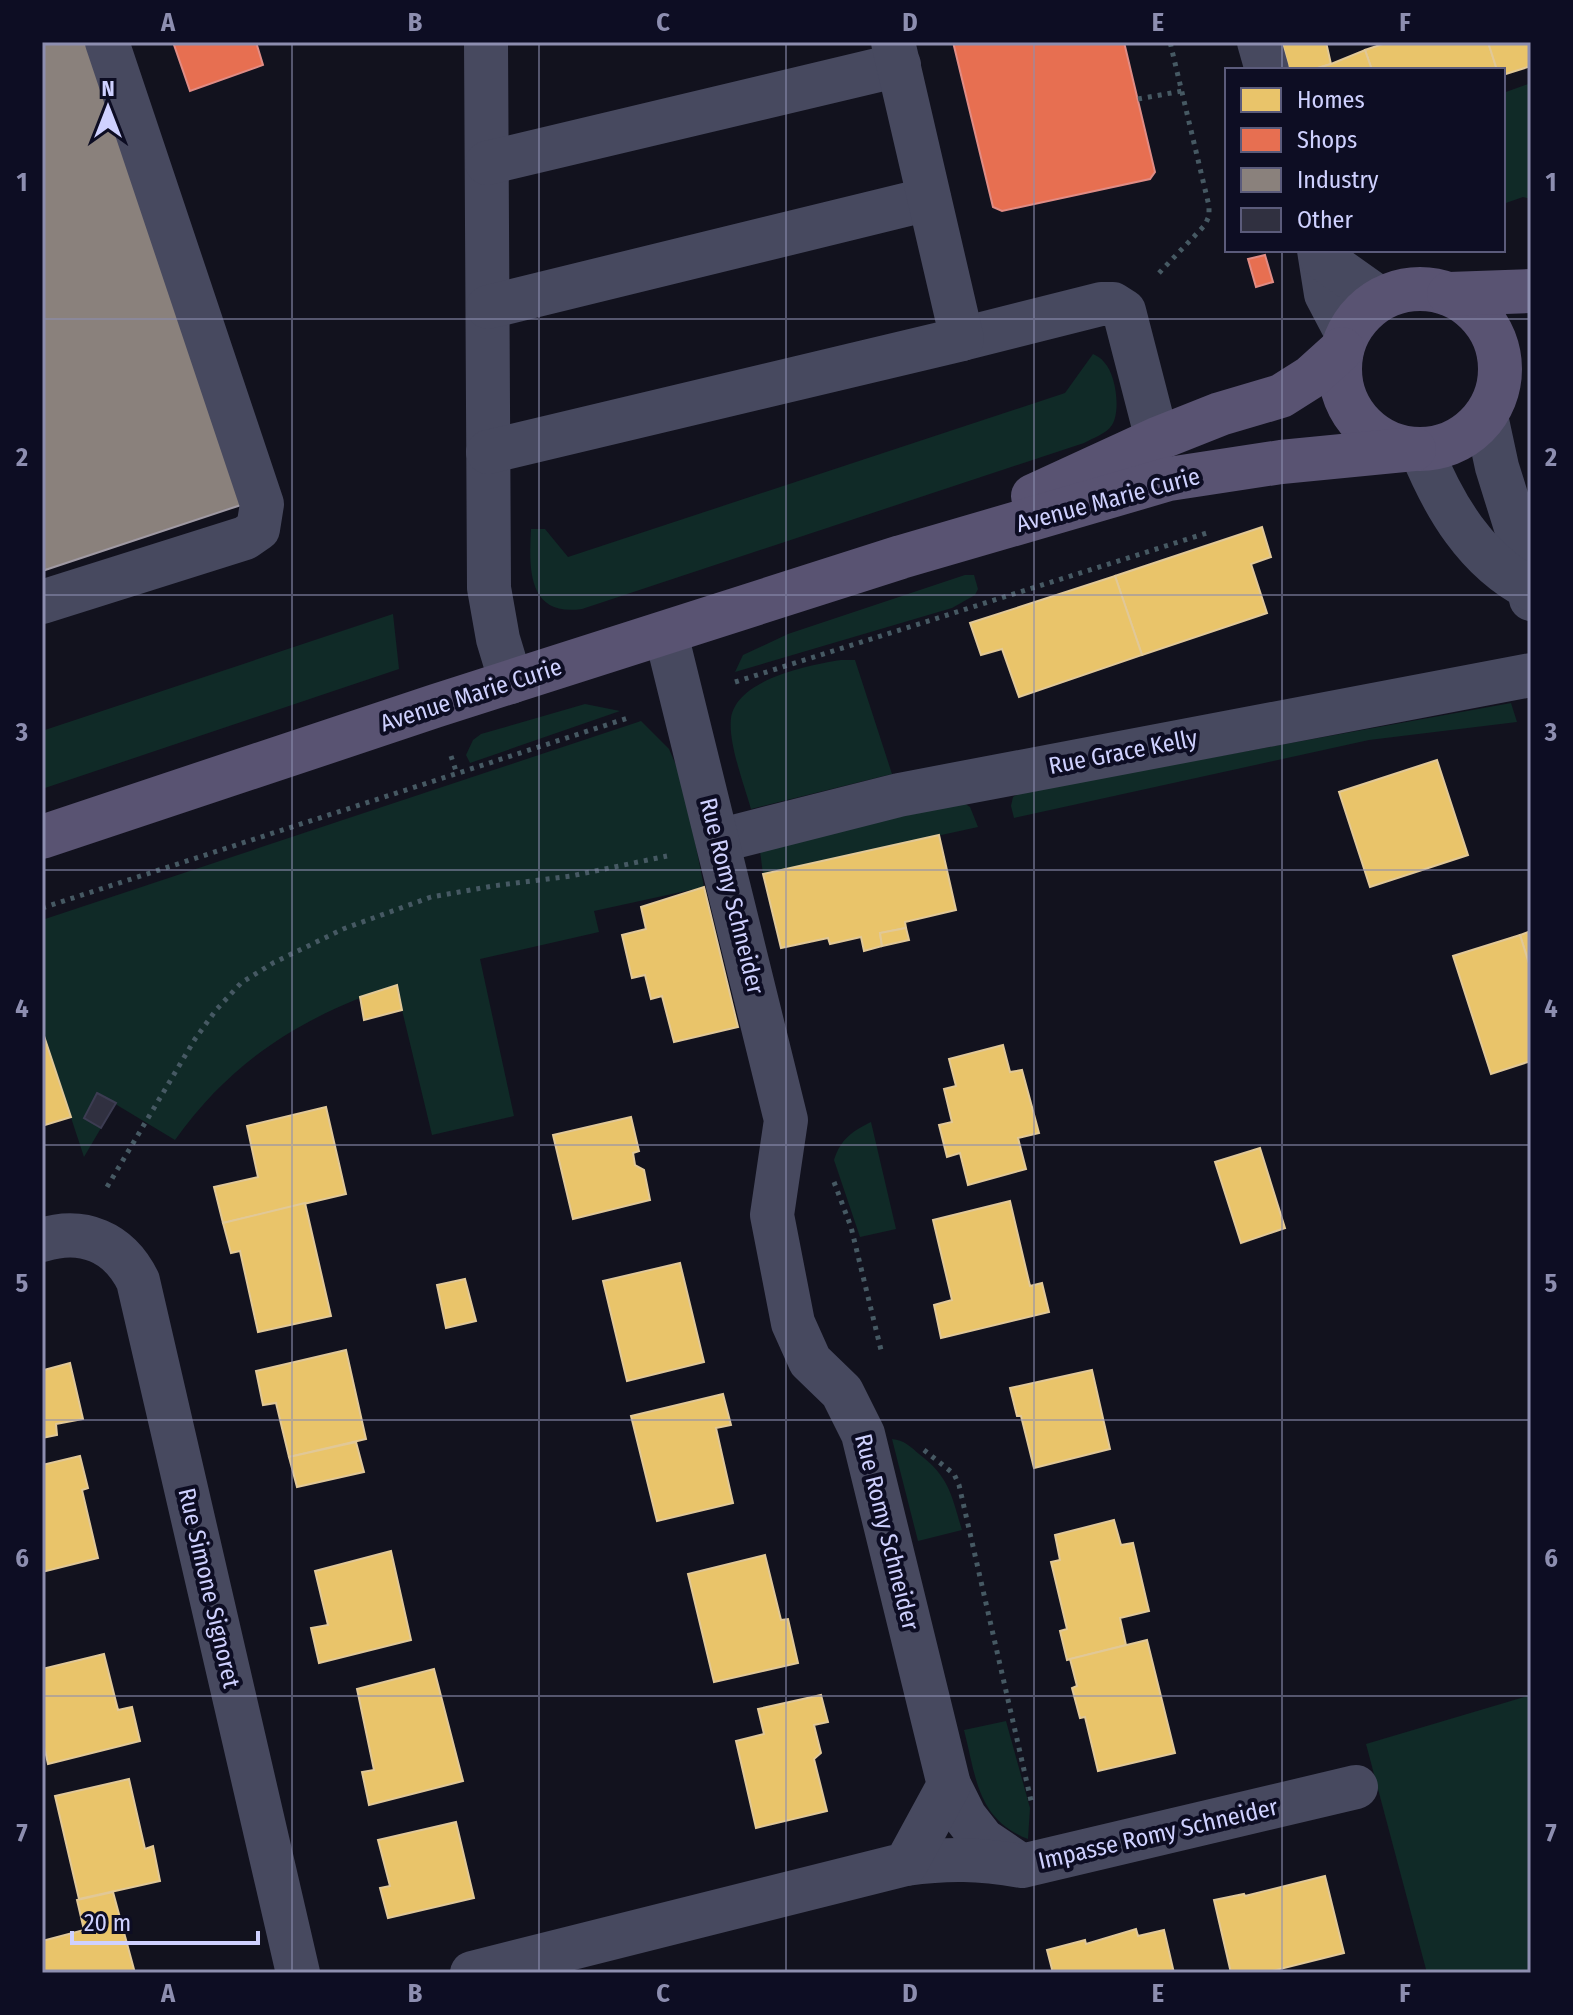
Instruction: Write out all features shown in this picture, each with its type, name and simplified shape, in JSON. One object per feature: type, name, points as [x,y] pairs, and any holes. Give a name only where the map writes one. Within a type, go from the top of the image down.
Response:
[{"type":"main road","points":[[1414,289],[1432,289],[1449,294],[1466,302],[1481,316],[1496,342],[1501,370],[1499,390],[1476,427],[1451,444],[1418,449],[1394,445],[1376,436],[1349,407],[1339,368],[1345,342],[1366,308],[1380,299],[1414,289]]},
{"type":"main road","points":[[1449,294],[1531,291]]},
{"type":"main road","name":"Avenue Marie Curie","points":[[901,557],[1157,439],[1220,414],[1281,396],[1311,377],[1345,342]]},
{"type":"main road","points":[[1488,412],[1531,379]]},
{"type":"main road","name":"Avenue Marie Curie","points":[[42,837],[901,557],[1169,479],[1281,462],[1418,449]]},
{"type":"street","points":[[42,602],[245,538],[258,529],[262,516],[262,504],[107,42]]},
{"type":"street","points":[[486,42],[489,588],[498,639],[511,682]]},
{"type":"street","points":[[1259,42],[1266,68]]},
{"type":"street","points":[[487,163],[896,53],[962,339]]},
{"type":"street","points":[[488,307],[929,199]]},
{"type":"street","points":[[1320,253],[1380,299]]},
{"type":"street","points":[[1320,253],[1326,294],[1345,342]]},
{"type":"street","points":[[488,452],[1101,304],[1113,304],[1124,311],[1157,439]]},
{"type":"street","points":[[1488,412],[1497,467],[1522,547],[1530,592]]},
{"type":"street","points":[[1418,449],[1450,512],[1493,564],[1530,592]]},
{"type":"street","name":"Rue Romy Schneider","points":[[666,634],[786,1120],[772,1215],[793,1323],[810,1361],[842,1392],[863,1434],[949,1785]]},
{"type":"street","name":"Rue Grace Kelly","points":[[718,841],[899,795],[1531,675]]},
{"type":"street","name":"Rue Simone Signoret","points":[[60,1238],[97,1240],[130,1263],[138,1281],[298,1973]]},
{"type":"street","points":[[906,1864],[949,1785]]},
{"type":"street","name":"Impasse Romy Schneider","points":[[949,1785],[965,1817],[983,1840],[1022,1866],[1356,1787]]},
{"type":"street","points":[[472,1973],[906,1864],[977,1859],[1022,1866]]},
{"type":"path","points":[[1124,311],[1205,225],[1209,216],[1170,42]]},
{"type":"path","points":[[1138,99],[1182,91]]},
{"type":"path","points":[[60,1238],[216,1010],[241,983],[273,963],[343,929],[431,897],[571,876],[668,856],[718,841]]},
{"type":"green space","points":[[1531,83],[1531,199],[1523,197],[1505,203],[1505,92]]},
{"type":"green space","points":[[1093,354],[1103,361],[1112,375],[1116,411],[1109,428],[1084,443],[582,609],[551,605],[535,587],[530,559],[531,529],[545,529],[568,557],[1065,393]]},
{"type":"green space","points":[[965,575],[974,575],[978,589],[975,595],[952,608],[735,672],[743,655],[788,634]]},
{"type":"green space","points":[[393,614],[399,669],[42,789],[42,731]]},
{"type":"green space","points":[[841,660],[855,660],[892,774],[751,809],[732,739],[731,718],[736,705],[746,693],[776,676]]},
{"type":"green space","points":[[1511,703],[1517,722],[1369,740],[1014,818],[1011,806],[1013,797],[1021,792]]},
{"type":"green space","points":[[585,704],[620,711],[470,763],[466,755],[473,740],[481,734]]},
{"type":"green space","points":[[641,721],[669,749],[683,781],[704,887],[594,911],[599,932],[480,959],[514,1116],[432,1135],[396,985],[330,1011],[272,1044],[221,1086],[175,1140],[97,1093],[84,1118],[101,1128],[84,1157],[42,1030],[42,920]]},
{"type":"green space","points":[[964,803],[970,807],[978,827],[763,874],[760,851],[764,846]]},
{"type":"green space","points":[[871,1122],[896,1229],[860,1237],[834,1160],[848,1137]]},
{"type":"green space","points":[[892,1439],[910,1446],[937,1471],[948,1488],[962,1530],[918,1541]]},
{"type":"green space","points":[[1531,1695],[1531,1973],[1427,1973],[1366,1744]]},
{"type":"green space","points":[[1006,1721],[1030,1808],[1028,1839],[998,1820],[981,1795],[964,1730]]},
{"type":"building: Homes","points":[[1282,42],[1326,42],[1331,64],[1318,68],[1288,68]]},
{"type":"building: Homes","points":[[1389,42],[1488,42],[1496,68],[1371,68],[1365,50]]},
{"type":"building: Homes","points":[[1488,42],[1531,42],[1531,66],[1505,74],[1505,68],[1496,68]]},
{"type":"building: Homes","points":[[1365,50],[1371,68],[1318,68]]},
{"type":"building: Homes","points":[[1262,527],[1271,557],[1251,564],[1267,613],[1142,655],[1115,576]]},
{"type":"building: Homes","points":[[1115,576],[1142,655],[1019,697],[1002,649],[981,655],[970,623]]},
{"type":"building: Homes","points":[[1437,760],[1468,855],[1370,887],[1339,792]]},
{"type":"building: Homes","points":[[939,835],[956,910],[905,922],[906,928],[880,933],[882,946],[864,951],[861,937],[830,944],[828,938],[781,948],[763,874]]},
{"type":"building: Homes","points":[[704,887],[738,1027],[674,1042],[662,996],[651,999],[645,975],[632,978],[622,935],[646,929],[641,907]]},
{"type":"building: Homes","points":[[906,928],[909,940],[882,946],[880,933]]},
{"type":"building: Homes","points":[[1531,931],[1531,970],[1520,935]]},
{"type":"building: Homes","points":[[1520,935],[1531,970],[1531,1061],[1491,1074],[1453,956]]},
{"type":"building: Homes","points":[[397,985],[402,1010],[364,1020],[360,997]]},
{"type":"building: Homes","points":[[42,1030],[71,1117],[42,1126]]},
{"type":"building: Homes","points":[[1003,1045],[1010,1072],[1022,1070],[1039,1133],[1018,1138],[1026,1169],[968,1185],[960,1153],[947,1157],[939,1125],[952,1122],[944,1089],[956,1086],[949,1059]]},
{"type":"building: Homes","points":[[326,1107],[346,1194],[223,1223],[214,1187],[258,1177],[247,1126]]},
{"type":"building: Homes","points":[[631,1117],[639,1151],[633,1153],[635,1165],[644,1170],[650,1200],[573,1219],[553,1135]]},
{"type":"building: Homes","points":[[1260,1148],[1285,1228],[1241,1243],[1215,1162]]},
{"type":"building: Homes","points":[[1010,1201],[1030,1286],[1042,1283],[1049,1312],[941,1338],[934,1305],[952,1300],[933,1220]]},
{"type":"building: Homes","points":[[305,1203],[331,1316],[258,1332],[240,1251],[231,1253],[223,1223]]},
{"type":"building: Homes","points":[[680,1263],[704,1362],[627,1381],[603,1281]]},
{"type":"building: Homes","points":[[465,1279],[476,1321],[446,1328],[437,1285]]},
{"type":"building: Homes","points":[[346,1350],[366,1439],[289,1457],[276,1403],[263,1405],[256,1371]]},
{"type":"building: Homes","points":[[42,1361],[44,1370],[70,1363],[83,1419],[56,1424],[57,1435],[42,1438]]},
{"type":"building: Homes","points":[[1092,1370],[1110,1449],[1034,1468],[1021,1416],[1017,1416],[1010,1388]]},
{"type":"building: Homes","points":[[723,1394],[731,1425],[716,1428],[733,1503],[657,1521],[631,1416]]},
{"type":"building: Homes","points":[[356,1442],[364,1472],[297,1487],[289,1457]]},
{"type":"building: Homes","points":[[80,1456],[88,1488],[82,1490],[98,1558],[42,1572],[42,1465]]},
{"type":"building: Homes","points":[[1114,1520],[1121,1545],[1133,1543],[1149,1611],[1120,1618],[1126,1645],[1067,1660],[1060,1631],[1067,1629],[1051,1562],[1060,1560],[1055,1535]]},
{"type":"building: Homes","points":[[391,1551],[411,1640],[319,1663],[311,1628],[328,1625],[315,1571]]},
{"type":"building: Homes","points":[[765,1555],[781,1620],[788,1619],[798,1663],[714,1682],[688,1574]]},
{"type":"building: Homes","points":[[1147,1640],[1175,1753],[1098,1771],[1085,1717],[1080,1718],[1072,1688],[1077,1686],[1070,1659]]},
{"type":"building: Homes","points":[[104,1654],[118,1710],[132,1707],[140,1741],[48,1764],[42,1737],[42,1669]]},
{"type":"building: Homes","points":[[434,1669],[463,1781],[369,1805],[362,1772],[374,1770],[357,1689]]},
{"type":"building: Homes","points":[[821,1695],[828,1722],[814,1725],[821,1753],[814,1759],[827,1811],[756,1828],[736,1741],[764,1734],[758,1709]]},
{"type":"building: Homes","points":[[129,1779],[145,1849],[153,1846],[160,1881],[79,1899],[55,1796]]},
{"type":"building: Homes","points":[[456,1822],[474,1898],[388,1918],[380,1888],[390,1886],[378,1840]]},
{"type":"building: Homes","points":[[1325,1876],[1344,1953],[1264,1973],[1231,1973],[1214,1900],[1245,1896]]},
{"type":"building: Homes","points":[[113,1892],[135,1973],[42,1973],[42,1941],[84,1930],[77,1900]]},
{"type":"building: Homes","points":[[1136,1929],[1138,1936],[1164,1930],[1174,1973],[1053,1973],[1047,1950],[1085,1940],[1086,1944]]},
{"type":"building: Shops","points":[[173,42],[256,42],[263,65],[190,91]]},
{"type":"building: Shops","points":[[953,42],[1124,42],[1155,172],[1150,179],[1002,211],[993,207]]},
{"type":"building: Shops","points":[[1265,255],[1273,282],[1256,287],[1248,259]]},
{"type":"building: Industry","points":[[42,42],[88,42],[241,505],[42,571]]},
{"type":"building: Other","points":[[97,1093],[116,1103],[101,1128],[84,1118]]}]
